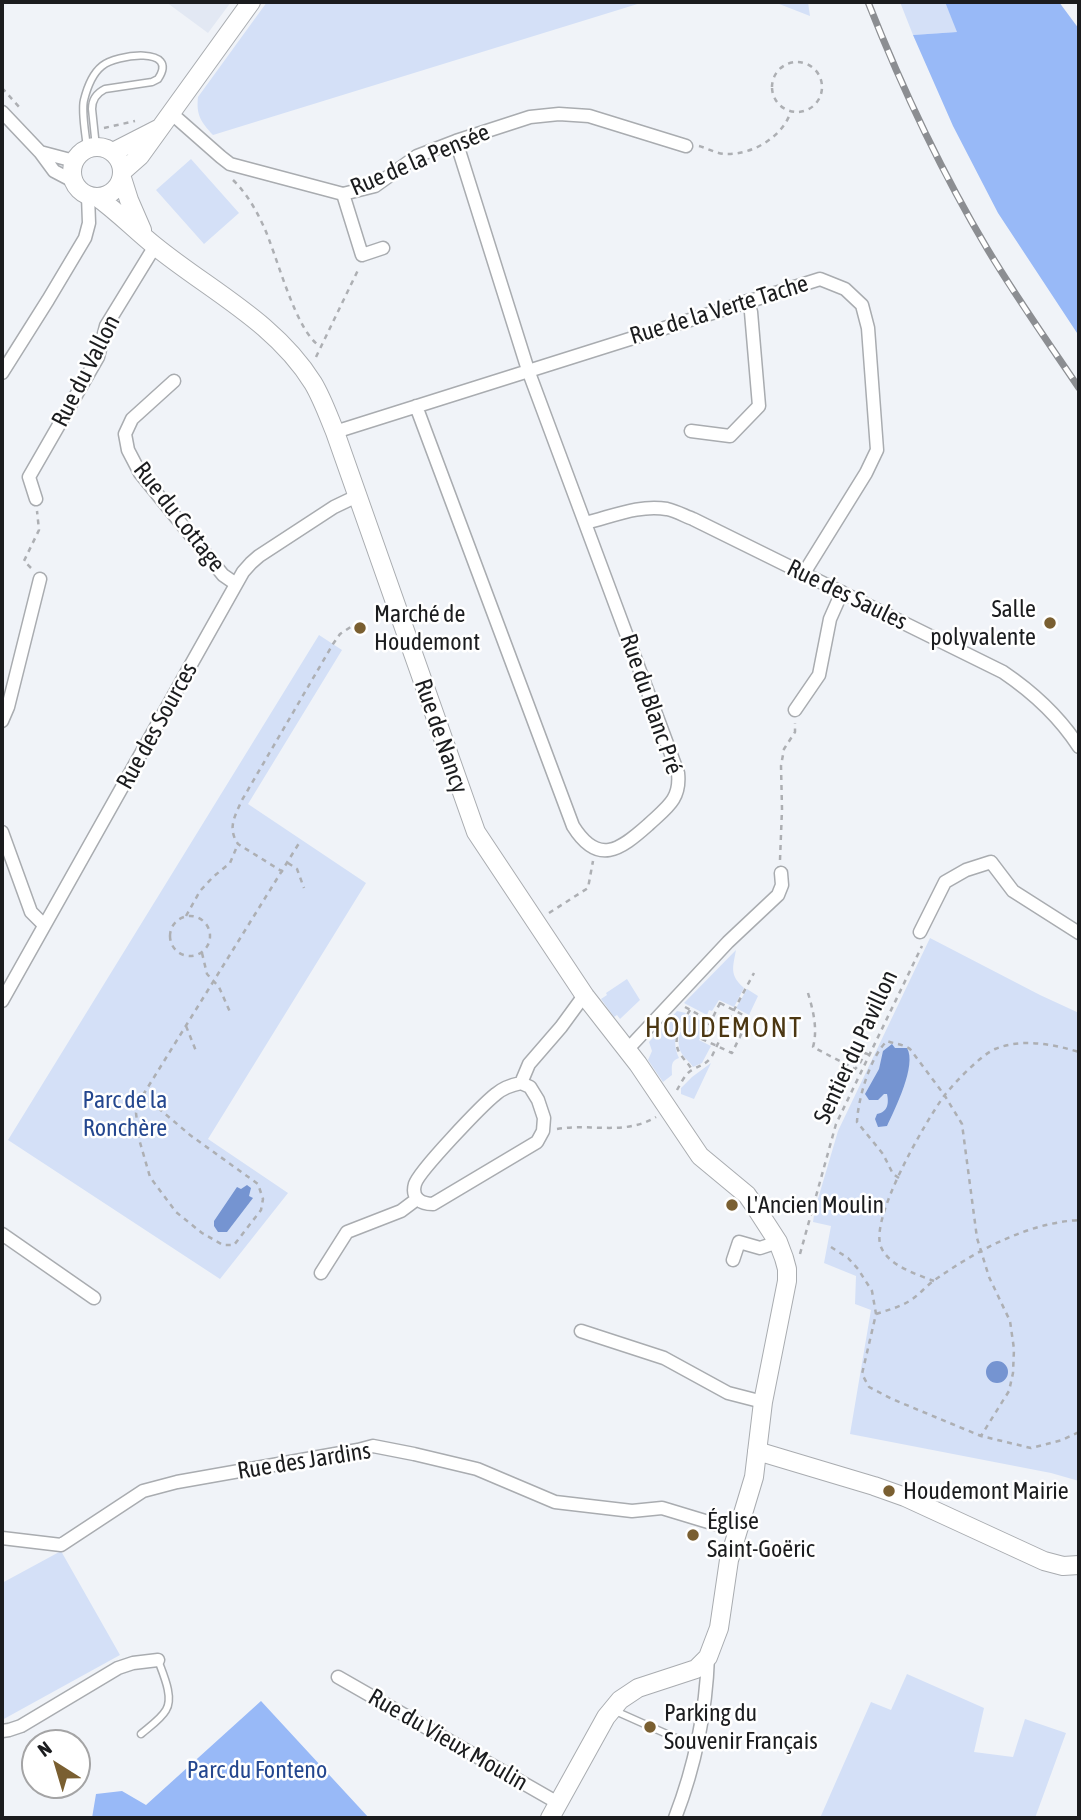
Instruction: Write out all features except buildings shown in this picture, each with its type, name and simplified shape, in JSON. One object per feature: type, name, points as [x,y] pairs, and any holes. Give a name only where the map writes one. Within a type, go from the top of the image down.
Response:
[{"type":"street","points":[[93,148],[72,171],[73,181],[79,190],[93,197],[108,195],[117,188],[122,174],[140,156],[251,2]]},
{"type":"street","points":[[2,112],[54,171],[73,181]]},
{"type":"street","name":"Rue de la Pensée","points":[[166,120],[230,164],[343,194],[374,186],[417,156],[530,117],[559,114],[589,116],[686,146]]},
{"type":"street","points":[[40,152],[93,148],[166,120]]},
{"type":"street","name":"Rue du Blanc Pré","points":[[456,141],[528,370],[678,773],[677,796],[669,806],[625,845],[615,850],[596,848]]},
{"type":"street","points":[[93,148],[121,164],[122,174]]},
{"type":"street","name":"Rue de Nancy","points":[[122,174],[129,200],[150,241]]},
{"type":"street","points":[[343,194],[362,254],[383,248]]},
{"type":"street","points":[[2,373],[85,238],[93,197]]},
{"type":"street","name":"Rue de Nancy","points":[[93,197],[115,209],[150,241],[257,321],[292,354],[313,383],[335,432],[475,832],[585,996],[627,1050],[700,1156],[747,1195],[778,1242],[785,1258],[787,1281],[763,1402],[754,1477],[729,1560],[719,1628],[708,1657]]},
{"type":"street","name":"Rue du Vallon","points":[[36,499],[29,477],[98,357],[106,326],[150,241]]},
{"type":"street","name":"Rue de la Verte Tache","points":[[335,432],[820,279],[845,289],[862,305],[868,328],[877,450],[866,474],[804,573]]},
{"type":"street","points":[[691,431],[730,436],[759,406],[751,312],[747,301]]},
{"type":"street","name":"Rue du Cottage","points":[[174,381],[132,419],[125,434],[128,450],[140,473],[223,575],[236,584]]},
{"type":"street","points":[[416,406],[573,827],[580,837],[596,848]]},
{"type":"street","name":"Rue des Sources","points":[[2,1001],[236,584],[259,556],[334,507],[357,496]]},
{"type":"street","name":"Rue des Saules","points":[[585,523],[642,509],[666,509],[693,519],[1003,673],[1033,693],[1066,728],[1079,747]]},
{"type":"street","points":[[2,721],[8,707],[40,579]]},
{"type":"street","points":[[795,710],[819,675],[830,619],[842,592]]},
{"type":"street","points":[[2,832],[31,912],[44,925]]},
{"type":"street","points":[[920,932],[945,882],[966,870],[991,862],[1013,891],[1079,933]]},
{"type":"street","points":[[627,1050],[728,942],[778,895],[782,886],[781,873]]},
{"type":"street","points":[[521,1083],[529,1065],[585,996]]},
{"type":"street","points":[[521,1083],[530,1087],[544,1118],[543,1131],[537,1142],[433,1204],[424,1204],[417,1199],[415,1182],[428,1165],[496,1094],[512,1085],[521,1083]]},
{"type":"street","points":[[321,1273],[347,1232],[401,1211],[417,1199]]},
{"type":"street","points":[[2,1234],[94,1298]]},
{"type":"street","points":[[733,1260],[739,1242],[760,1248],[778,1242]]},
{"type":"street","points":[[581,1331],[664,1358],[729,1393],[763,1402]]},
{"type":"street","name":"Rue des Jardins","points":[[2,1538],[61,1545],[143,1491],[177,1482],[373,1446],[477,1469],[555,1502],[632,1511],[662,1508],[738,1531]]},
{"type":"street","points":[[757,1451],[905,1497],[1044,1561],[1063,1566],[1079,1565]]},
{"type":"street","points":[[554,1811],[612,1709],[624,1696],[638,1688],[690,1672],[708,1657]]},
{"type":"street","points":[[675,1818],[684,1794],[706,1704],[708,1657]]},
{"type":"street","points":[[2,1731],[21,1726],[118,1668],[158,1660]]},
{"type":"street","name":"Rue du Vieux Moulin","points":[[338,1676],[554,1811]]},
{"type":"lane","points":[[137,55],[159,59],[163,67],[158,79],[99,92],[92,104],[93,148],[83,103],[94,75],[102,66],[125,57],[137,55]]},
{"type":"lane","points":[[141,1734],[164,1713],[168,1704],[158,1660]]},
{"type":"lane","points":[[612,1709],[696,1747]]},
{"type":"path","points":[[796,62],[810,65],[819,75],[820,96],[811,107],[792,111],[779,104],[772,85],[783,66],[796,62]]},
{"type":"path","points":[[2,88],[26,115]]},
{"type":"path","points":[[686,146],[696,145],[724,154],[747,151],[765,144],[789,119],[792,111]]},
{"type":"path","points":[[93,148],[141,120]]},
{"type":"path","points":[[230,164],[231,178],[249,197],[264,226],[299,321],[308,336],[321,347]]},
{"type":"path","points":[[304,370],[313,363],[321,347],[362,254]]},
{"type":"path","points":[[36,499],[39,530],[24,561],[40,579]]},
{"type":"path","points":[[283,872],[238,844],[231,825],[242,800],[333,644],[340,634],[352,625]]},
{"type":"path","points":[[781,873],[781,766],[784,749],[795,732],[795,710]]},
{"type":"path","points":[[143,1095],[191,1135],[258,1184],[263,1199],[261,1210],[234,1245],[223,1245],[202,1233],[176,1212],[150,1178],[139,1139],[136,1113],[143,1095],[302,840]]},
{"type":"path","points":[[186,916],[200,891],[230,863],[238,844]]},
{"type":"path","points":[[534,922],[588,888],[596,848]]},
{"type":"path","points":[[288,863],[297,869],[304,888]]},
{"type":"path","points":[[186,916],[200,918],[211,934],[207,948],[195,956],[178,952],[170,941],[175,922],[186,916]]},
{"type":"path","name":"Sentier du Pavillon","points":[[793,1255],[800,1254],[836,1124],[924,943],[920,932]]},
{"type":"path","points":[[202,952],[207,974],[219,987],[230,1012]]},
{"type":"path","points":[[543,1131],[570,1127],[635,1127],[646,1123],[666,1105],[692,1070],[707,1063],[754,973]]},
{"type":"path","points":[[808,993],[813,1011],[813,1047],[861,1072]]},
{"type":"path","points":[[673,1000],[711,1021]]},
{"type":"path","points":[[720,1003],[750,1018],[732,1053],[702,1039],[711,1021],[720,1003]]},
{"type":"path","points":[[690,1010],[680,1027],[677,1048],[692,1070]]},
{"type":"path","points":[[186,1026],[196,1051]]},
{"type":"path","points":[[899,1178],[893,1174],[883,1154],[857,1122],[864,1086],[879,1048],[887,1041],[911,1049],[962,1124],[977,1238],[989,1278],[1010,1321],[1014,1349],[1009,1391],[981,1436]]},
{"type":"path","points":[[934,1281],[904,1269],[890,1259],[881,1248],[879,1227],[884,1209],[914,1146],[945,1096],[969,1069],[993,1050],[1020,1042],[1061,1046],[1079,1052]]},
{"type":"path","points":[[855,1069],[865,1053],[870,1055]]},
{"type":"path","points":[[876,1314],[913,1299],[934,1281],[981,1250],[1028,1231],[1079,1220]]},
{"type":"path","points":[[831,1247],[848,1258],[872,1291],[876,1314],[862,1374],[869,1387],[981,1436],[1031,1448],[1062,1440],[1079,1432]]},
{"type":"shaded area","points":[[166,2],[231,2],[208,33]]},
{"type":"shaded area","points":[[892,1044],[895,1048],[907,1048],[909,1065],[904,1087],[887,1126],[878,1127],[875,1119],[877,1114],[887,1107],[887,1094],[878,1100],[869,1100],[865,1094],[879,1069],[883,1051]]},
{"type":"shaded area","points":[[247,1185],[251,1188],[249,1196],[253,1198],[227,1232],[218,1232],[214,1221],[237,1187],[241,1189]]},
{"type":"shaded area","points":[[997,1361],[1007,1368],[1008,1372],[1001,1382],[997,1383],[987,1376],[986,1372],[993,1362]]},
{"type":"green space","points":[[267,2],[644,2],[213,135],[200,118],[198,97]]},
{"type":"green space","points":[[774,2],[808,2],[810,16]]},
{"type":"green space","points":[[900,2],[945,2],[958,32],[913,35]]},
{"type":"green space","points":[[945,2],[1059,2],[1079,29],[1079,336],[998,213],[953,126],[913,35],[957,32]]},
{"type":"green space","points":[[191,159],[239,213],[204,244],[156,190]]},
{"type":"green space","name":"Parc de la Ronchère","points":[[319,635],[342,650],[248,804],[366,883],[208,1139],[288,1193],[220,1279],[8,1140]]},
{"type":"green space","points":[[930,938],[1079,1013],[1079,1481],[1051,1473],[850,1434],[871,1310],[855,1304],[856,1276],[824,1263],[831,1226],[813,1222],[815,1209],[838,1131]]},
{"type":"green space","points":[[736,950],[734,975],[744,988],[734,1007],[719,1000],[707,1015],[684,1003]]},
{"type":"green space","points":[[627,979],[640,1000],[620,1019],[617,1015],[614,1017],[601,999]]},
{"type":"green space","points":[[747,989],[758,996],[749,1015],[736,1008]]},
{"type":"green space","points":[[677,1011],[686,1013],[676,1034],[675,1045],[679,1058],[673,1063],[672,1075],[663,1082],[648,1060],[652,1051],[649,1042]]},
{"type":"green space","points":[[689,1015],[704,1022],[701,1027],[705,1029],[699,1040],[711,1046],[702,1063],[693,1067],[682,1054],[679,1044]]},
{"type":"green space","points":[[711,1063],[694,1099],[681,1094],[681,1088]]},
{"type":"green space","points":[[61,1551],[120,1655],[2,1720],[2,1583]]},
{"type":"green space","points":[[907,1674],[984,1708],[974,1752],[1013,1757],[1025,1719],[1066,1733],[1035,1818],[820,1818],[871,1702],[891,1710]]},
{"type":"green space","name":"Parc du Fonteno","points":[[261,1701],[369,1818],[92,1818],[96,1794],[122,1791],[146,1805]]},
{"type":"railway","points":[[868,2],[894,66],[954,190],[999,268],[1079,388]]},
{"type":"place","name":"Salle polyvalente","points":[[1050,623]]},
{"type":"place","name":"Marché de Houdemont","points":[[360,628]]},
{"type":"place","name":"L'Ancien Moulin","points":[[732,1205]]},
{"type":"place","name":"Houdemont Mairie","points":[[889,1491]]},
{"type":"place","name":"Église Saint-Goëric","points":[[693,1535]]},
{"type":"place","name":"Parking du Souvenir Français","points":[[650,1727]]},
{"type":"district","name":"HOUDEMONT","points":[[724,1028]]}]
